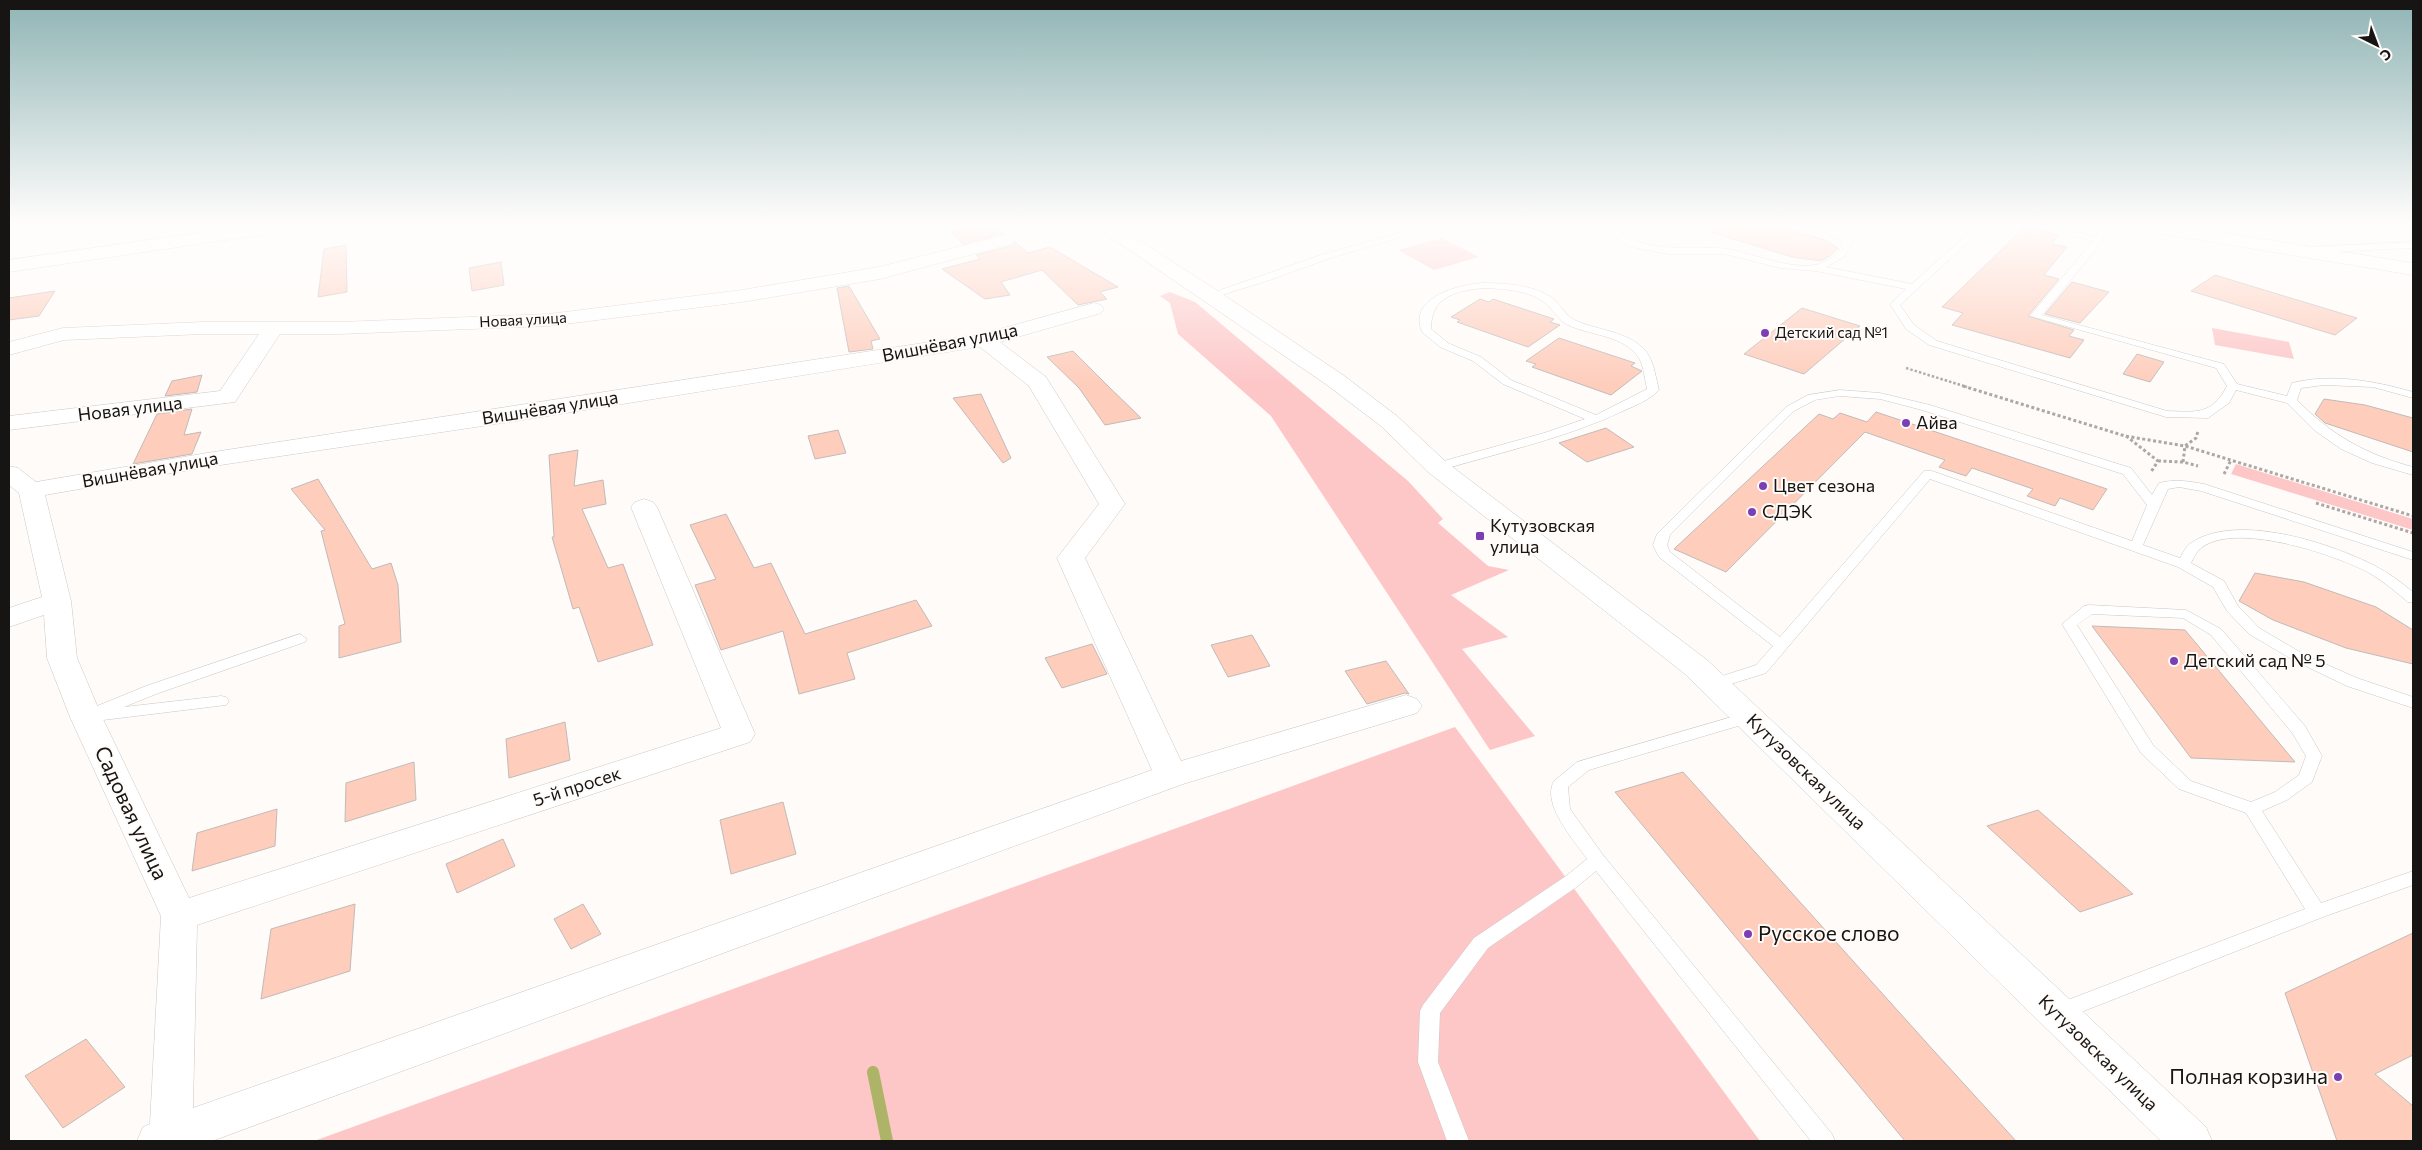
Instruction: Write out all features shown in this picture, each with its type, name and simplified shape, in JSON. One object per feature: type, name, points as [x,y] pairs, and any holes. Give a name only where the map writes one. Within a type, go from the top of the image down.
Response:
[{"type":"street","name":"Новая улица","points":[[9,349],[64,334],[203,328],[339,328],[549,320],[742,296],[846,279]]},
{"type":"street","name":"Кутузовская улица","points":[[1186,279],[1328,375],[1389,421],[1436,467],[1696,667],[2191,1141]]},
{"type":"street","name":"Вишнёвая улица","points":[[20,482],[207,460],[516,414],[984,340],[1094,309]]},
{"type":"street","name":"Новая улица","points":[[9,423],[227,397],[274,328]]},
{"type":"street","points":[[984,340],[1038,382],[1112,504],[1071,558],[1171,776]]},
{"type":"street","name":"Садовая улица","points":[[20,482],[56,600],[62,658],[86,717],[179,916],[168,1140]]},
{"type":"street","name":"5-й просек","points":[[179,916],[739,734],[644,507]]},
{"type":"street","points":[[9,618],[56,600]]},
{"type":"street","points":[[168,1140],[1171,776],[1406,706]]},
{"type":"lane","points":[[1211,295],[1265,279]]},
{"type":"lane","points":[[1870,279],[1913,287]]},
{"type":"lane","points":[[1922,279],[1895,304],[1910,327],[1933,343],[2166,414],[2204,416],[2224,400],[2232,386]]},
{"type":"lane","points":[[2066,279],[2035,316],[2220,366],[2232,386],[2291,402],[2313,426],[2334,441],[2363,455],[2413,471]]},
{"type":"lane","points":[[1436,467],[1597,420],[1632,404],[1653,390],[1643,355],[1626,342],[1564,319],[1555,305],[1542,296],[1518,289],[1478,285],[1462,288],[1443,295],[1431,305],[1426,317],[1426,330],[1444,345],[1477,360],[1507,382],[1597,420]]},
{"type":"lane","points":[[2291,402],[2296,385],[2324,382],[2374,384],[2413,395]]},
{"type":"lane","points":[[1780,644],[1664,554],[1660,545],[1664,534],[1790,409],[1812,397],[1840,393],[1880,396],[1926,407],[2127,471],[2153,505]]},
{"type":"lane","points":[[1715,684],[1761,669],[1780,644],[1928,474],[2183,564],[2218,584],[2232,608],[2254,631],[2317,666],[2352,682],[2413,702]]},
{"type":"lane","points":[[2136,547],[2153,505],[2164,486],[2179,483],[2204,488],[2413,556]]},
{"type":"lane","points":[[2183,564],[2186,553],[2197,544],[2215,537],[2236,534],[2267,536],[2326,550],[2364,565],[2389,579],[2413,599]]},
{"type":"lane","points":[[2252,809],[2281,796],[2306,778],[2314,756],[2299,730],[2216,632],[2186,614],[2149,611],[2089,609],[2069,624],[2148,750],[2184,785],[2252,809],[2317,912]]},
{"type":"lane","points":[[86,717],[151,690],[300,639]]},
{"type":"lane","points":[[86,717],[221,701]]},
{"type":"lane","points":[[1749,717],[1583,766],[1560,785],[1562,810],[1598,860],[1824,1141]]},
{"type":"lane","points":[[1458,1141],[1428,1062],[1430,1011],[1482,942],[1572,881],[1598,860]]},
{"type":"lane","points":[[2057,1013],[2317,912],[2413,878]]},
{"type":"path","points":[[1906,368],[2125,436],[2185,446],[2413,516]]},
{"type":"path","points":[[2125,436],[2158,461],[2183,462]]},
{"type":"path","points":[[2224,474],[2231,460]]},
{"type":"path","points":[[2150,477],[2158,461]]},
{"type":"shaded area","points":[[1170,292],[1195,302],[1408,481],[1443,519],[1438,523],[1488,566],[1509,570],[1451,595],[1508,637],[1462,649],[1535,736],[1490,750],[1271,416],[1178,334],[1170,303],[1160,296]]},
{"type":"shaded area","points":[[2212,328],[2289,342],[2294,359],[2215,345]]},
{"type":"shaded area","points":[[2236,464],[2413,519],[2413,530],[2231,474]]},
{"type":"shaded area","points":[[1455,727],[1760,1141],[314,1141]]},
{"type":"building","points":[[320,279],[347,279],[347,292],[318,297]]},
{"type":"building","points":[[470,279],[503,279],[504,285],[472,291]]},
{"type":"building","points":[[956,279],[1012,279],[1001,282],[1010,295],[985,299]]},
{"type":"building","points":[[1051,279],[1104,279],[1118,287],[1100,292],[1107,299],[1078,305]]},
{"type":"building","points":[[1971,279],[2058,279],[2028,316],[2074,330],[2069,336],[2084,340],[2070,358],[1952,325],[1963,313],[1942,307]]},
{"type":"building","points":[[2210,279],[2227,279],[2357,318],[2335,335],[2191,291]]},
{"type":"building","points":[[2072,282],[2109,292],[2080,323],[2045,314]]},
{"type":"building","points":[[849,286],[880,339],[871,341],[873,349],[849,352],[837,288]]},
{"type":"building","points":[[55,291],[39,316],[9,320],[9,298]]},
{"type":"building","points":[[1480,299],[1489,302],[1493,299],[1554,319],[1550,322],[1560,325],[1528,347],[1457,322],[1460,320],[1451,317]]},
{"type":"building","points":[[1802,308],[1860,326],[1804,374],[1744,354]]},
{"type":"building","points":[[1559,338],[1635,363],[1631,366],[1642,371],[1611,395],[1532,367],[1536,364],[1526,361]]},
{"type":"building","points":[[1073,351],[1141,418],[1105,425],[1079,388],[1047,357]]},
{"type":"building","points":[[2137,354],[2164,362],[2150,382],[2123,374]]},
{"type":"building","points":[[202,375],[197,392],[165,396],[172,381]]},
{"type":"building","points":[[981,394],[1011,458],[1003,463],[953,398]]},
{"type":"building","points":[[2324,399],[2365,405],[2413,418],[2413,452],[2325,423],[2315,414]]},
{"type":"building","points":[[192,409],[184,435],[201,432],[192,454],[133,464],[157,414]]},
{"type":"building","points":[[1876,412],[2107,489],[2093,510],[2060,498],[2055,506],[2027,496],[2033,489],[1972,468],[1966,476],[1939,467],[1945,460],[1865,432],[1726,572],[1674,549],[1819,414],[1833,419],[1840,413],[1867,422]]},
{"type":"building","points":[[1606,428],[1634,447],[1587,462],[1559,443]]},
{"type":"building","points":[[838,430],[846,453],[815,459],[808,436]]},
{"type":"building","points":[[578,450],[574,486],[603,480],[606,504],[582,509],[608,568],[623,564],[653,645],[598,662],[579,607],[573,609],[552,537],[554,537],[549,455]]},
{"type":"building","points":[[318,479],[372,569],[391,563],[398,585],[401,642],[339,658],[339,626],[345,624],[321,531],[325,530],[291,489]]},
{"type":"building","points":[[726,514],[754,568],[771,563],[805,634],[916,600],[932,626],[847,653],[855,679],[799,694],[783,631],[721,650],[695,585],[716,579],[690,525]]},
{"type":"building","points":[[2255,573],[2304,582],[2376,607],[2413,630],[2413,664],[2346,648],[2273,620],[2239,601]]},
{"type":"building","points":[[2092,626],[2185,630],[2295,762],[2191,758]]},
{"type":"building","points":[[1252,635],[1270,666],[1228,677],[1211,645]]},
{"type":"building","points":[[1092,644],[1107,674],[1062,688],[1045,658]]},
{"type":"building","points":[[1386,661],[1409,694],[1405,693],[1367,704],[1345,671]]},
{"type":"building","points":[[565,722],[570,760],[509,778],[506,739]]},
{"type":"building","points":[[414,762],[416,800],[345,822],[346,783]]},
{"type":"building","points":[[1683,772],[2016,1141],[1905,1141],[1615,792]]},
{"type":"building","points":[[783,802],[796,854],[731,874],[720,820]]},
{"type":"building","points":[[277,809],[275,846],[192,871],[197,833]]},
{"type":"building","points":[[2038,810],[2133,894],[2080,912],[1987,826]]},
{"type":"building","points":[[503,839],[515,866],[457,893],[446,864]]},
{"type":"building","points":[[355,904],[350,971],[261,999],[271,929]]},
{"type":"building","points":[[583,904],[601,934],[571,949],[554,919]]},
{"type":"building","points":[[2413,933],[2413,1055],[2375,1074],[2413,1106],[2413,1141],[2337,1141],[2285,993]]},
{"type":"building","points":[[86,1039],[125,1087],[63,1128],[25,1076]]},
{"type":"waterway","points":[[873,1072],[887,1141]]},
{"type":"place","name":"Детский сад №1","points":[[1765,333]]},
{"type":"place","name":"Айва","points":[[1906,423]]},
{"type":"place","name":"Цвет сезона","points":[[1763,486]]},
{"type":"place","name":"СДЭК","points":[[1752,512]]},
{"type":"place","name":"Кутузовская улица","points":[[1480,536]]},
{"type":"place","name":"Детский сад № 5","points":[[2174,661]]},
{"type":"place","name":"Русское слово","points":[[1748,934]]},
{"type":"place","name":"Полная корзина","points":[[2338,1077]]}]
